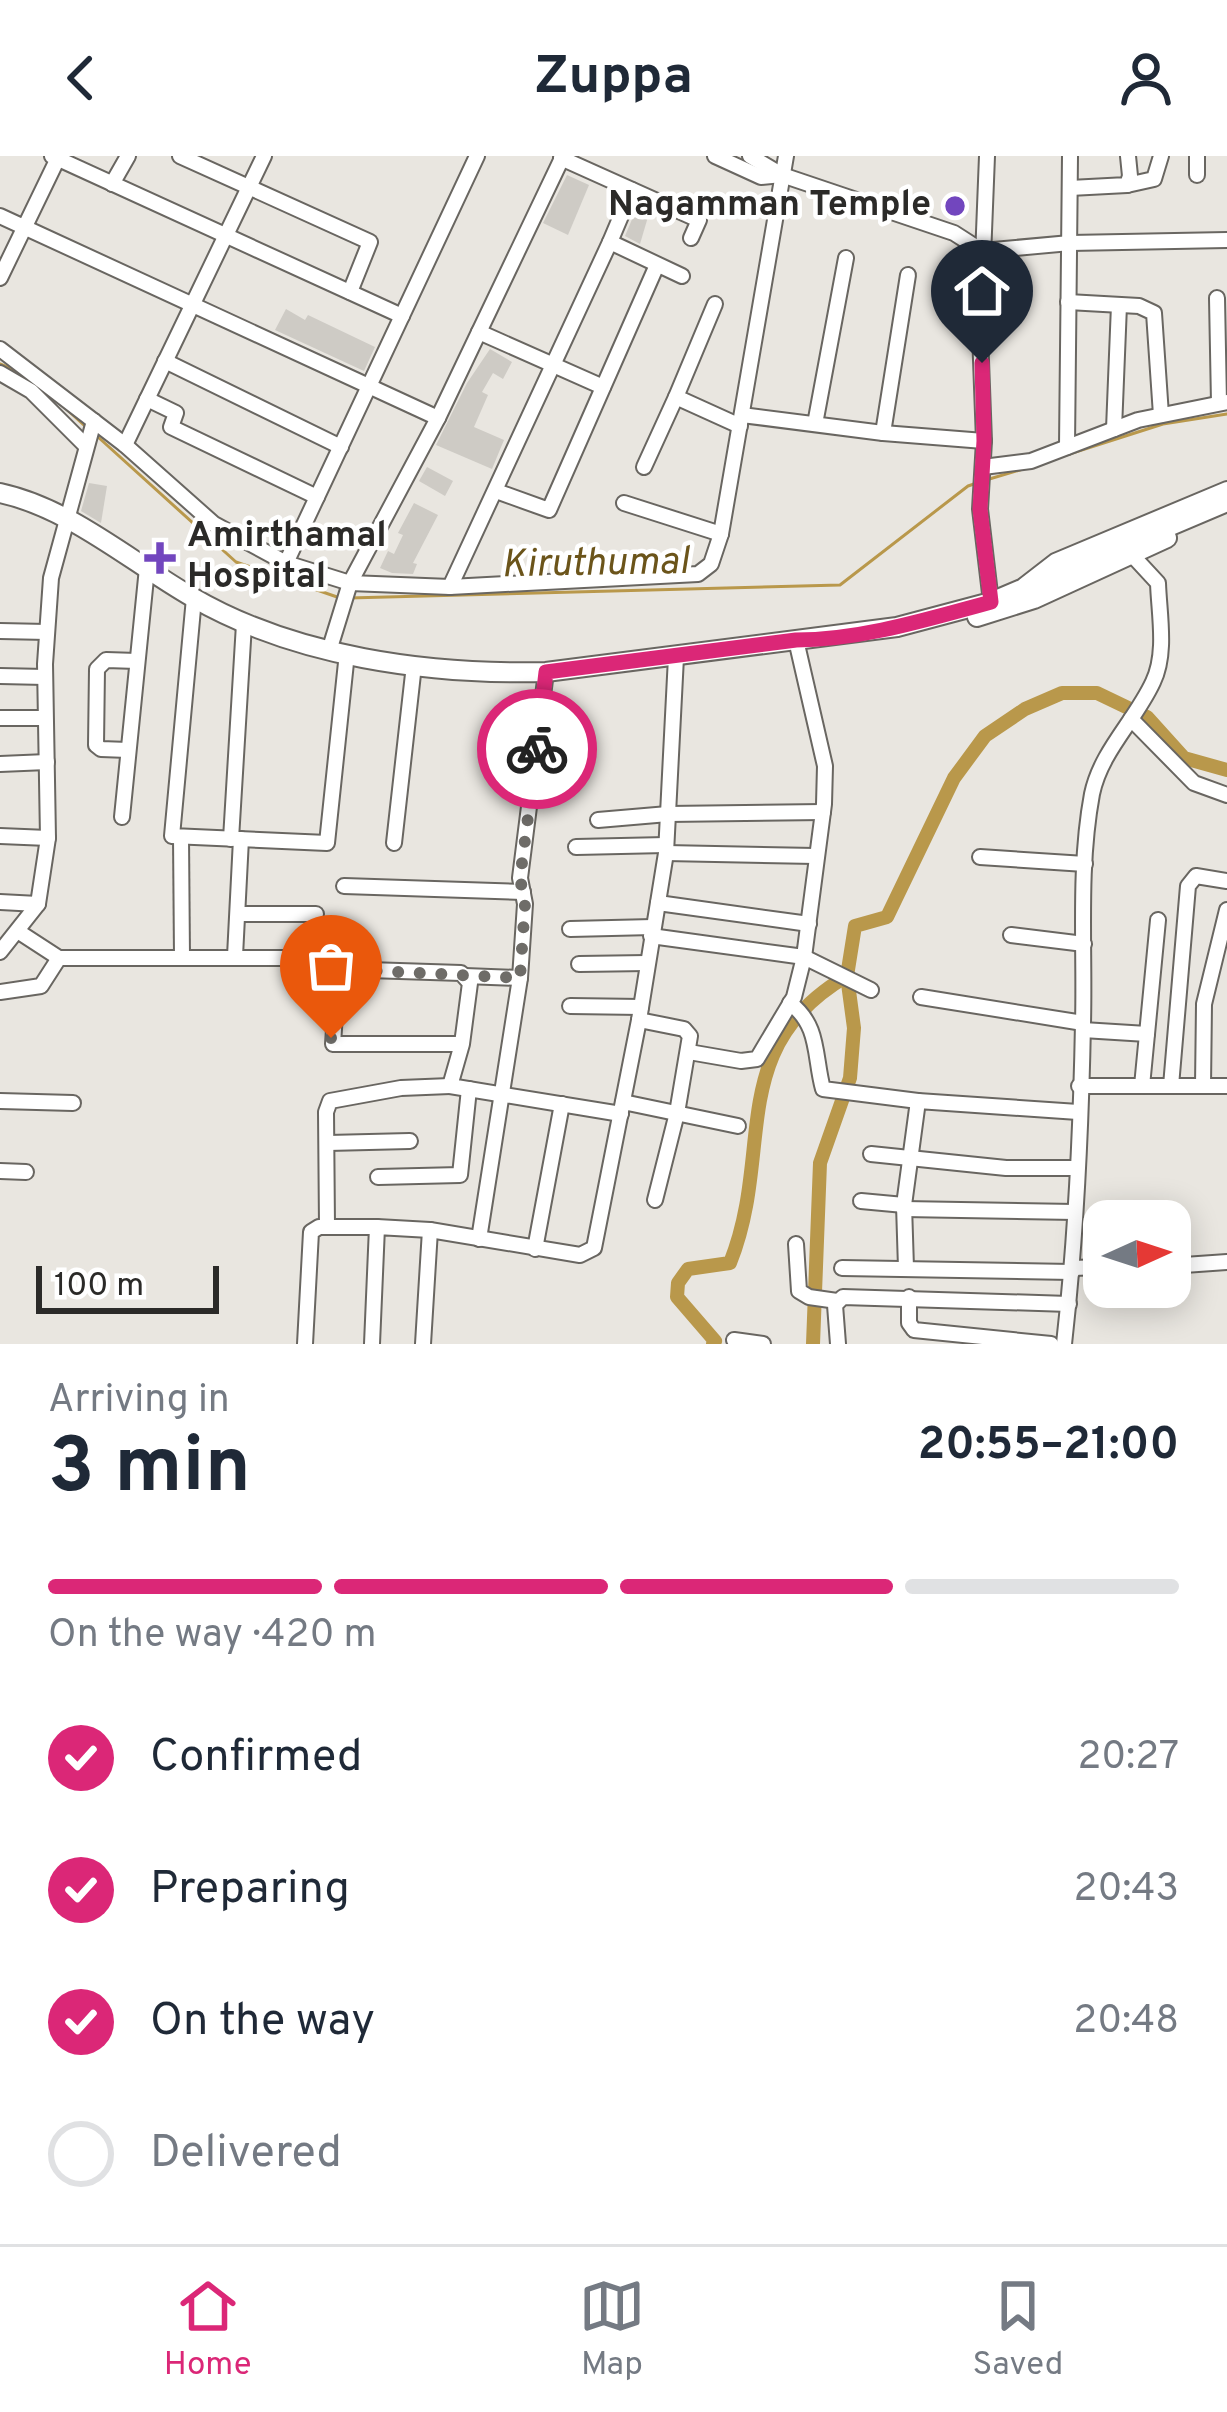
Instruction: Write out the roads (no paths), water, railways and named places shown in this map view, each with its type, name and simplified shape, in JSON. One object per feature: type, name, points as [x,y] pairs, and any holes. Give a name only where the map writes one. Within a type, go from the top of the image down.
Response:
[{"type":"main road","points":[[0,493],[67,520],[244,623],[338,652],[487,674],[546,672],[796,640],[893,638],[991,615],[1133,556],[1166,539],[1191,517]]},
{"type":"main road","points":[[819,640],[897,627],[991,602],[1227,502]]},
{"type":"street","points":[[112,184],[128,156]]},
{"type":"street","points":[[180,156],[370,242],[350,292]]},
{"type":"street","points":[[125,445],[264,156]]},
{"type":"street","points":[[286,563],[477,156]]},
{"type":"street","points":[[715,156],[761,177],[782,175]]},
{"type":"street","points":[[750,156],[782,175],[954,233],[982,251],[1070,243],[1227,240]]},
{"type":"street","points":[[0,373],[90,433],[125,445],[214,524],[286,563],[349,587],[450,587],[698,574],[712,564],[721,534],[786,156]]},
{"type":"street","points":[[987,156],[980,509],[991,602]]},
{"type":"street","points":[[1067,447],[1070,156]]},
{"type":"street","points":[[1127,185],[1128,156]]},
{"type":"street","points":[[1070,188],[1154,179],[1161,156]]},
{"type":"street","points":[[1197,156],[1197,175]]},
{"type":"street","points":[[0,278],[56,157],[402,316]]},
{"type":"street","points":[[194,598],[172,836],[327,843],[340,607],[438,418],[562,157],[699,220],[691,238]]},
{"type":"street","points":[[450,587],[632,190]]},
{"type":"street","points":[[0,216],[438,418]]},
{"type":"street","points":[[954,233],[984,220]]},
{"type":"street","points":[[610,242],[682,276]]},
{"type":"street","points":[[815,424],[846,257]]},
{"type":"street","points":[[496,491],[549,510],[656,265]]},
{"type":"street","points":[[884,433],[908,274]]},
{"type":"street","points":[[983,467],[1030,461],[1114,429],[1223,402],[1217,298]]},
{"type":"street","points":[[1068,302],[1139,306],[1154,313],[1161,416]]},
{"type":"street","points":[[644,467],[715,304]]},
{"type":"street","points":[[1114,429],[1119,305]]},
{"type":"street","points":[[479,332],[603,387]]},
{"type":"street","points":[[0,349],[90,433]]},
{"type":"street","points":[[166,361],[340,447]]},
{"type":"street","points":[[676,397],[741,420],[984,441]]},
{"type":"street","points":[[147,399],[176,413],[171,427],[317,497]]},
{"type":"street","points":[[0,952],[38,904],[48,838],[45,677],[51,578],[90,433]]},
{"type":"street","points":[[1024,585],[1054,561],[1227,489]]},
{"type":"street","points":[[625,503],[721,534]]},
{"type":"street","points":[[1064,1344],[1075,1212],[1085,863],[1098,775],[1155,679],[1161,649],[1158,583],[1133,556]]},
{"type":"street","points":[[122,817],[146,568]]},
{"type":"street","points":[[235,956],[244,623]]},
{"type":"street","points":[[0,631],[47,632]]},
{"type":"street","points":[[796,640],[825,766],[800,1011],[822,1087],[918,1101],[1078,1112]]},
{"type":"street","points":[[305,1344],[309,1240],[315,1228],[430,1230],[580,1256],[594,1248],[666,849],[676,657]]},
{"type":"street","points":[[128,749],[96,745],[97,669],[106,660],[137,661]]},
{"type":"street","points":[[394,843],[414,665]]},
{"type":"street","points":[[479,1239],[520,978],[520,878],[546,672]]},
{"type":"street","points":[[0,676],[45,677]]},
{"type":"street","points":[[0,718],[45,718]]},
{"type":"street","points":[[1131,719],[1194,783],[1227,795]]},
{"type":"street","points":[[0,764],[47,762]]},
{"type":"street","points":[[598,820],[823,812]]},
{"type":"street","points":[[0,836],[48,838]]},
{"type":"street","points":[[182,837],[182,957]]},
{"type":"street","points":[[576,847],[815,856]]},
{"type":"street","points":[[980,857],[1085,863]]},
{"type":"street","points":[[1172,1086],[1188,886],[1196,876],[1227,881]]},
{"type":"street","points":[[344,886],[523,892]]},
{"type":"street","points":[[0,902],[38,904]]},
{"type":"street","points":[[658,903],[809,924]]},
{"type":"street","points":[[1203,1086],[1204,1004],[1227,910]]},
{"type":"street","points":[[238,914],[316,914]]},
{"type":"street","points":[[1142,1086],[1158,920]]},
{"type":"street","points":[[570,929],[652,932],[804,957],[872,990]]},
{"type":"street","points":[[19,932],[59,958],[292,958]]},
{"type":"street","points":[[1011,935],[1084,944]]},
{"type":"street","points":[[0,992],[40,986],[59,958]]},
{"type":"street","points":[[579,964],[647,963]]},
{"type":"street","points":[[338,969],[333,1044],[462,1044]]},
{"type":"street","points":[[318,970],[520,978]]},
{"type":"street","points":[[451,1086],[470,983],[465,976]]},
{"type":"street","points":[[921,997],[1148,1034]]},
{"type":"street","points":[[570,1006],[640,1013],[684,1029],[690,1036],[655,1200]]},
{"type":"street","points":[[688,1052],[741,1061],[757,1059],[800,1011]]},
{"type":"street","points":[[327,1226],[326,1112],[334,1098],[451,1086],[562,1104],[677,1113],[738,1126]]},
{"type":"street","points":[[1079,1086],[1227,1086]]},
{"type":"street","points":[[378,1177],[460,1175],[470,1089]]},
{"type":"street","points":[[0,1100],[73,1103]]},
{"type":"street","points":[[906,1268],[904,1207],[918,1101]]},
{"type":"street","points":[[535,1249],[562,1104]]},
{"type":"street","points":[[328,1144],[410,1142]]},
{"type":"street","points":[[872,1154],[1006,1168],[1076,1168]]},
{"type":"street","points":[[0,1171],[26,1172]]},
{"type":"street","points":[[861,1202],[1075,1212]]},
{"type":"street","points":[[372,1344],[377,1227]]},
{"type":"street","points":[[423,1344],[430,1230]]},
{"type":"street","points":[[796,1244],[797,1286],[823,1299],[909,1297],[1069,1304]]},
{"type":"street","points":[[1191,1265],[1227,1262]]},
{"type":"street","points":[[842,1268],[1083,1269]]},
{"type":"street","points":[[909,1297],[909,1322],[914,1330],[1051,1344]]},
{"type":"street","points":[[823,1299],[838,1344]]},
{"type":"street","points":[[734,1340],[763,1344]]},
{"type":"waterway","name":"Kiruthumal","points":[[0,364],[17,371]]},
{"type":"waterway","name":"Kiruthumal","points":[[62,405],[86,427]]},
{"type":"waterway","name":"Kiruthumal","points":[[1066,455],[1163,424],[1227,414]]},
{"type":"waterway","name":"Kiruthumal","points":[[98,437],[236,562],[340,598]]},
{"type":"waterway","name":"Kiruthumal","points":[[986,480],[1023,469]]},
{"type":"waterway","name":"Kiruthumal","points":[[349,598],[840,585],[977,483]]},
{"type":"waterway","points":[[713,1344],[677,1297],[678,1283],[688,1269],[730,1263],[743,1221],[759,1104],[783,1035],[809,1004],[847,976],[855,926],[887,917],[954,778],[985,736],[1025,709],[1062,693],[1097,693],[1147,717],[1184,758],[1227,770]]},
{"type":"waterway","points":[[813,1344],[820,1163],[850,1078],[854,1028],[847,976]]},
{"type":"place","name":"Nagamman Temple","points":[[955,206]]},
{"type":"place","name":"Amirthamal Hospital","points":[[160,558]]}]
